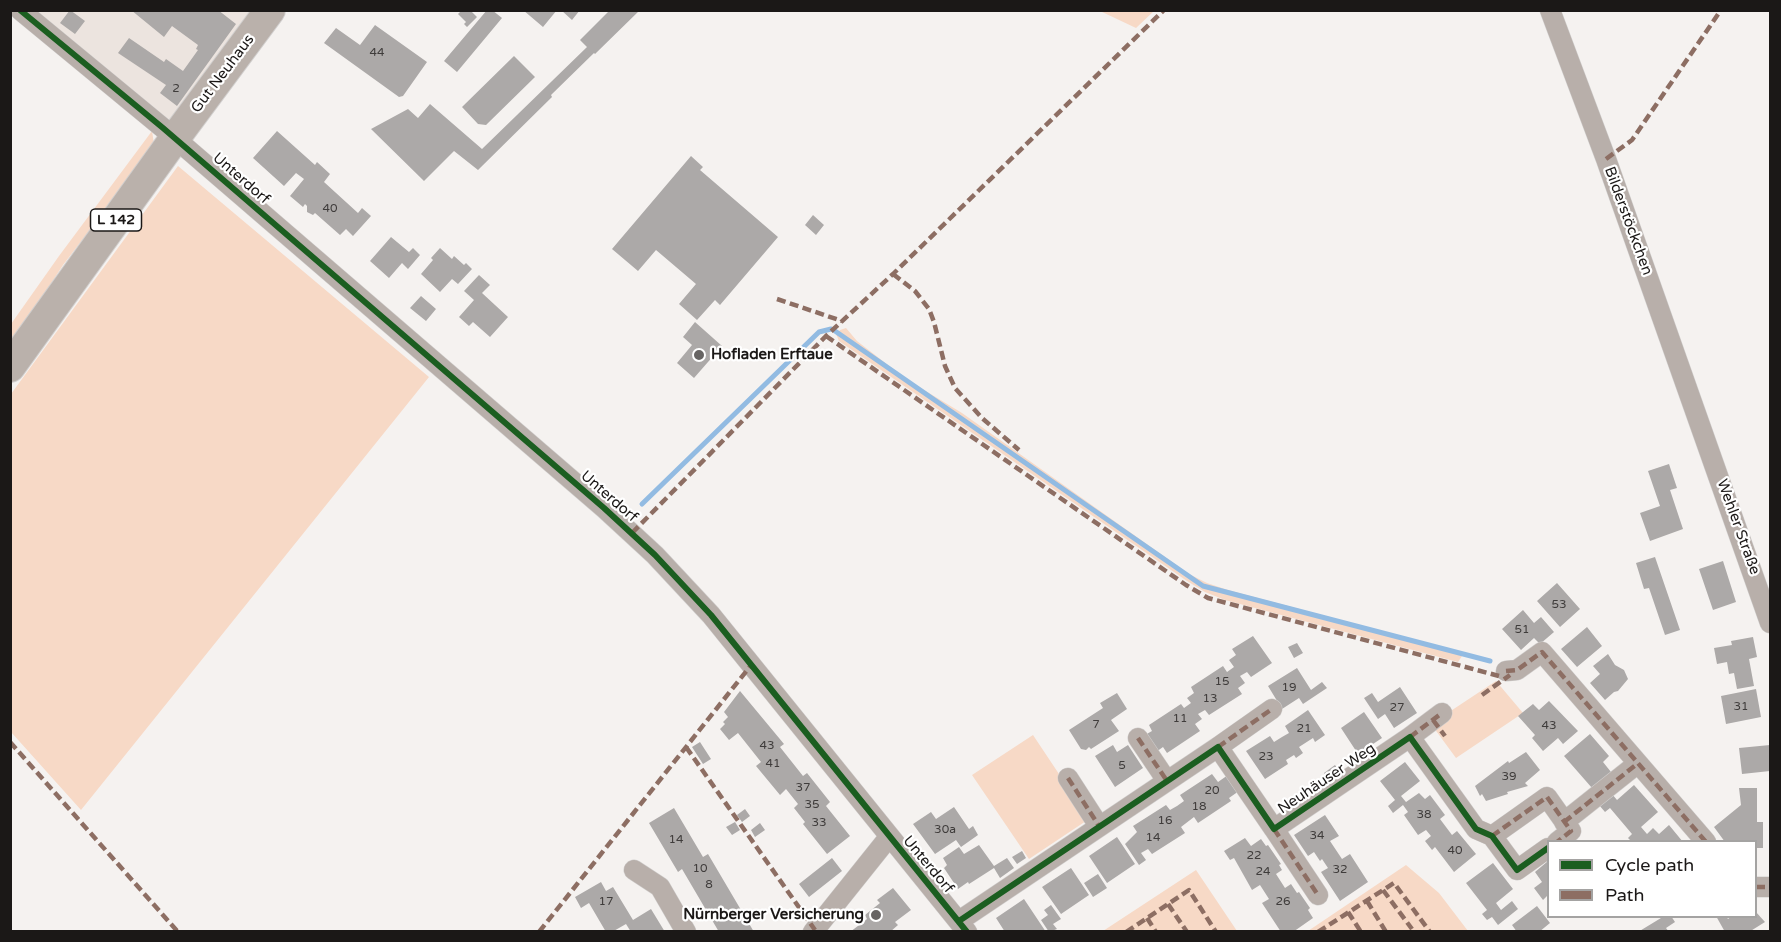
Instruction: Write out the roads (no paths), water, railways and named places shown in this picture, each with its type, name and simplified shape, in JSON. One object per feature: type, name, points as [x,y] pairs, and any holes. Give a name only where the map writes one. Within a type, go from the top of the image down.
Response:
[{"type":"main road","name":"Gut Neuhaus","points":[[175,138],[270,10]]},
{"type":"main road","name":"L 142","points":[[10,367],[175,138]]},
{"type":"street","name":"Unterdorf","points":[[21,10],[175,138],[604,508],[655,555],[711,615],[963,926]]},
{"type":"street","name":"Bilderstöckchen","points":[[1550,10],[1704,432]]},
{"type":"street","name":"Wehler Straße","points":[[1704,432],[1770,617]]},
{"type":"street","points":[[1506,671],[1517,670],[1542,652],[1704,840]]},
{"type":"street","points":[[963,926],[1100,826],[1272,709]]},
{"type":"street","name":"Neuhäuser Weg","points":[[1274,829],[1442,713]]},
{"type":"street","points":[[1410,737],[1476,829],[1492,836],[1517,870],[1547,849]]},
{"type":"street","points":[[1138,738],[1167,781]]},
{"type":"street","name":"Neuhäuser Weg","points":[[1218,747],[1318,895]]},
{"type":"street","points":[[1564,822],[1637,764]]},
{"type":"street","points":[[1068,778],[1100,826]]},
{"type":"street","points":[[1492,836],[1547,797],[1571,831],[1560,840]]},
{"type":"street","points":[[813,932],[889,837]]},
{"type":"street","points":[[634,870],[660,888],[686,932]]},
{"type":"waterway","points":[[642,504],[819,332],[831,329]]},
{"type":"waterway","points":[[835,331],[1203,586],[1490,661]]},
{"type":"place","name":"Hofladen Erftaue","points":[[699,355]]},
{"type":"place","name":"Nürnberger Versicherung","points":[[876,915]]}]
